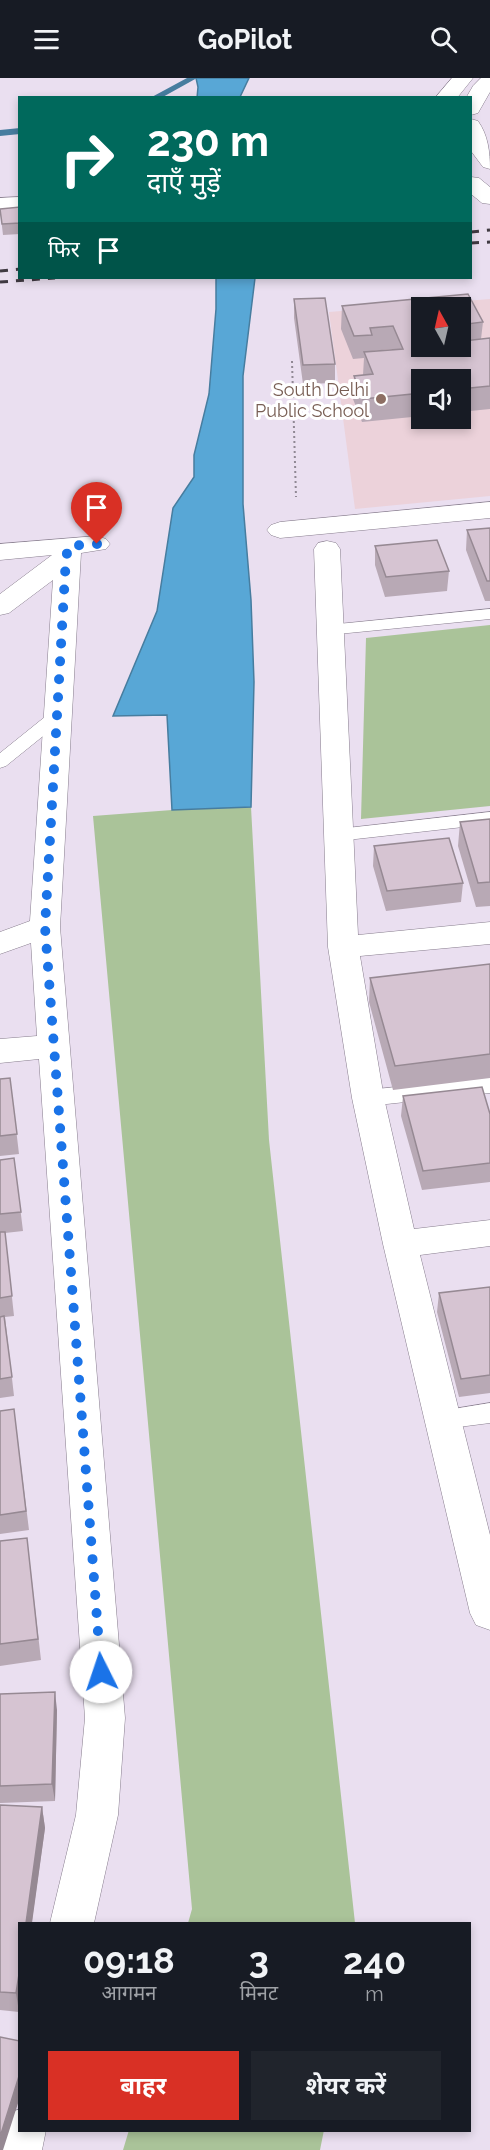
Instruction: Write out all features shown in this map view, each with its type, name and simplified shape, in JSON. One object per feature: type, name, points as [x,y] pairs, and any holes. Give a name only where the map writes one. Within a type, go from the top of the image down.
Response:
[{"type":"street","points":[[447,96],[463,78]]},
{"type":"street","points":[[472,108],[480,90],[490,81]]},
{"type":"street","points":[[472,128],[478,146],[490,163]]},
{"type":"street","points":[[472,184],[490,198]]},
{"type":"street","points":[[0,205],[18,203]]},
{"type":"street","points":[[288,529],[490,510]]},
{"type":"street","points":[[327,549],[328,630],[343,947],[368,1098],[400,1244],[490,1613]]},
{"type":"street","points":[[0,552],[75,550]]},
{"type":"street","points":[[0,607],[75,550]]},
{"type":"street","points":[[72,1922],[97,1815],[105,1718],[45,927],[57,716],[75,550]]},
{"type":"street","points":[[0,943],[45,927]]},
{"type":"street","points":[[343,947],[490,933]]},
{"type":"street","points":[[0,1051],[54,1046]]},
{"type":"street","points":[[400,1244],[490,1233]]},
{"type":"street","points":[[19,2150],[23,2132]]},
{"type":"lane","points":[[328,630],[490,614]]},
{"type":"lane","points":[[0,762],[57,716]]},
{"type":"lane","points":[[338,835],[490,818]]},
{"type":"lane","points":[[368,1098],[490,1085]]},
{"type":"lane","points":[[443,1419],[490,1413]]},
{"type":"path","points":[[288,529],[291,361]]},
{"type":"shaded area","name":"South Delhi Public School","points":[[490,299],[490,496],[355,509],[329,312],[411,305],[411,357],[471,357],[471,301]]},
{"type":"green space","points":[[490,625],[490,806],[361,819],[366,638]]},
{"type":"green space","points":[[251,807],[269,1140],[355,1922],[188,1922],[192,1909],[93,816]]},
{"type":"green space","points":[[128,2132],[324,2132],[320,2150],[123,2150]]},
{"type":"water","points":[[196,78],[249,78],[240,96],[197,96]]},
{"type":"water","points":[[216,279],[255,279],[243,376],[243,504],[251,600],[254,682],[251,807],[172,810],[167,715],[113,716],[157,611],[173,508],[194,477],[194,455],[209,394],[216,309]]},
{"type":"building","points":[[18,207],[18,223],[2,224],[0,209]]},
{"type":"building","points":[[468,294],[470,297],[436,297]]},
{"type":"building","points":[[325,298],[335,364],[303,365],[294,299]]},
{"type":"building","points":[[411,299],[411,357],[471,357],[471,340],[490,338],[490,386],[471,388],[471,369],[411,369],[411,394],[363,399],[354,376],[373,374],[364,352],[403,349],[393,326],[370,328],[372,335],[354,336],[342,306]]},
{"type":"building","points":[[471,300],[483,322],[471,324]]},
{"type":"building","points":[[490,528],[490,581],[487,581],[467,530]]},
{"type":"building","points":[[437,540],[449,571],[386,577],[375,546]]},
{"type":"building","points":[[490,819],[490,882],[478,883],[460,822]]},
{"type":"building","points":[[449,838],[463,883],[387,891],[374,846]]},
{"type":"building","points":[[490,964],[490,1054],[395,1066],[370,978]]},
{"type":"building","points":[[10,1078],[17,1134],[0,1136],[0,1079]]},
{"type":"building","points":[[482,1087],[490,1114],[490,1163],[423,1171],[403,1096]]},
{"type":"building","points":[[14,1158],[21,1212],[0,1214],[0,1160]]},
{"type":"building","points":[[0,1232],[5,1232],[12,1296],[0,1298]]},
{"type":"building","points":[[490,1287],[490,1375],[461,1379],[439,1293]]},
{"type":"building","points":[[4,1316],[12,1377],[0,1379],[0,1317]]},
{"type":"building","points":[[14,1409],[26,1511],[0,1515],[0,1411]]},
{"type":"building","points":[[27,1538],[38,1639],[0,1644],[0,1541]]},
{"type":"building","points":[[55,1692],[52,1784],[0,1786],[0,1694]]},
{"type":"building","points":[[0,1805],[42,1807],[26,1922],[18,1922],[16,1993],[0,1992]]},
{"type":"building","points":[[0,2037],[18,2041],[18,2079],[0,2137]]},
{"type":"waterway","points":[[158,96],[193,78]]},
{"type":"waterway","points":[[0,133],[18,131]]},
{"type":"railway","points":[[472,232],[490,230]]},
{"type":"railway","points":[[472,243],[490,242]]},
{"type":"railway","points":[[0,271],[18,269]]},
{"type":"railway","points":[[0,282],[41,279]]},
{"type":"place","name":"South Delhi Public School","points":[[381,399]]},
{"type":"route","points":[[97,544],[69,546],[66,557],[45,927],[101,1672]]}]
